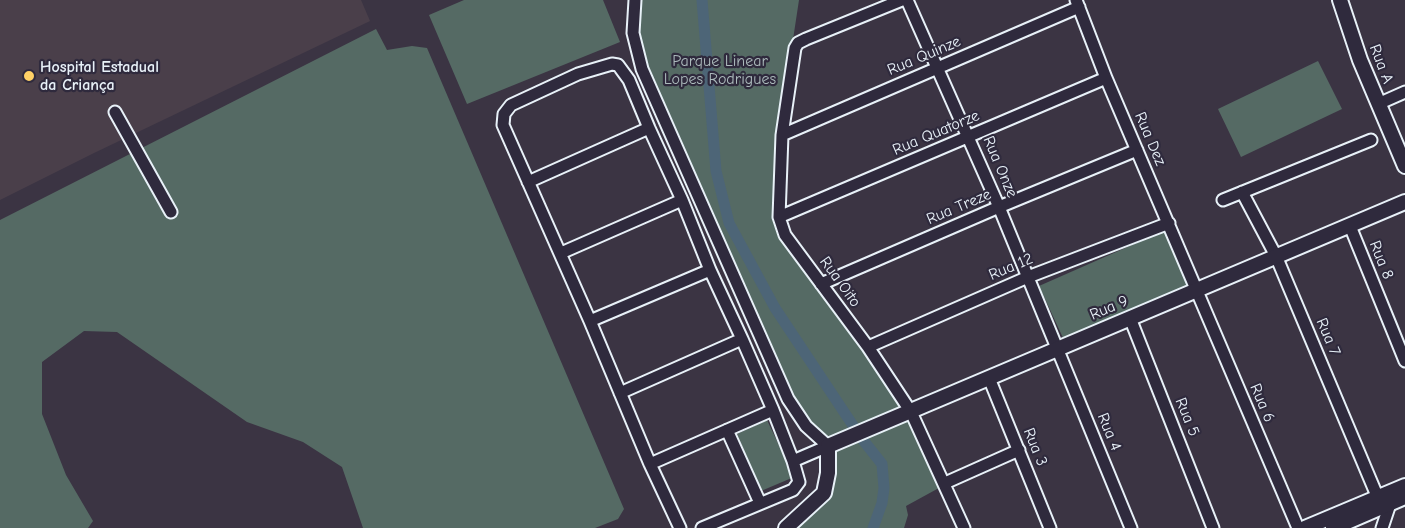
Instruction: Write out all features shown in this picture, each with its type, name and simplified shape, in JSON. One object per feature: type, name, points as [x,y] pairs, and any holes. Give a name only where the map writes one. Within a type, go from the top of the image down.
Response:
[{"type":"street","points":[[635,0],[633,33],[642,69],[788,399],[806,426],[828,446],[828,473],[824,493],[786,528]]},
{"type":"street","name":"Rua Oito","points":[[902,0],[798,43],[793,54],[782,135],[779,217],[785,236],[868,347],[911,412],[964,528]]},
{"type":"street","name":"Rua Onze","points":[[907,0],[999,207],[1058,349]]},
{"type":"street","name":"Rua A","points":[[1340,0],[1360,60],[1404,163]]},
{"type":"street","name":"Rua Quinze","points":[[782,135],[936,68],[1078,3]]},
{"type":"street","name":"Rua Dez","points":[[1078,3],[1106,78],[1196,291]]},
{"type":"street","points":[[680,528],[650,464],[590,321],[505,131],[502,119],[511,105],[578,74],[612,64],[618,65],[629,80],[648,128],[682,200],[710,270],[773,410],[799,482],[797,487],[702,528]]},
{"type":"street","name":"Rua Quatorze","points":[[779,217],[969,138],[1106,78]]},
{"type":"street","points":[[1378,104],[1405,92]]},
{"type":"street","points":[[115,112],[171,212]]},
{"type":"street","points":[[528,182],[648,128]]},
{"type":"street","points":[[1223,200],[1371,140]]},
{"type":"street","name":"Rua Treze","points":[[822,284],[999,207],[1137,150]]},
{"type":"street","name":"Rua 7","points":[[1242,192],[1276,256],[1384,501]]},
{"type":"street","points":[[560,253],[682,200]]},
{"type":"street","name":"Rua 9","points":[[828,446],[1405,202]]},
{"type":"street","name":"Rua 12","points":[[868,347],[1028,277],[1169,224]]},
{"type":"street","name":"Rua 8","points":[[1350,226],[1405,361]]},
{"type":"street","points":[[590,321],[710,270]]},
{"type":"street","name":"Rua 6","points":[[1196,291],[1298,528]]},
{"type":"street","name":"Rua 5","points":[[1130,318],[1213,528]]},
{"type":"street","points":[[620,393],[742,339]]},
{"type":"street","name":"Rua 4","points":[[1058,349],[1131,528]]},
{"type":"street","name":"Rua 3","points":[[989,378],[1050,528]]},
{"type":"street","points":[[650,464],[773,410]]},
{"type":"street","points":[[727,430],[760,503]]},
{"type":"street","points":[[793,461],[828,446]]},
{"type":"street","points":[[945,484],[1019,450]]},
{"type":"street","points":[[1333,528],[1384,501],[1405,486]]},
{"type":"street","points":[[1305,528],[1384,501],[1405,497]]},
{"type":"street","points":[[1382,528],[1384,501]]},
{"type":"shaded area","points":[[0,0],[361,0],[370,21],[0,200]]},
{"type":"green space","points":[[464,0],[603,0],[620,42],[467,104],[429,15]]},
{"type":"green space","name":"Parque Linear Lopes Rodrigues","points":[[633,0],[799,0],[792,46],[777,217],[869,346],[948,483],[906,506],[908,515],[904,528],[780,528],[820,497],[827,456],[805,428],[642,68]]},
{"type":"green space","points":[[376,29],[387,50],[412,46],[427,48],[624,509],[618,519],[595,528],[363,528],[342,467],[303,442],[247,422],[117,332],[84,331],[42,362],[42,414],[66,475],[93,521],[88,528],[0,528],[0,220]]},
{"type":"green space","points":[[1318,61],[1342,109],[1241,157],[1218,109]]},
{"type":"green space","points":[[1166,230],[1190,284],[1064,340],[1039,286]]},
{"type":"green space","points":[[767,420],[794,477],[761,491],[737,434]]},
{"type":"waterway","points":[[702,0],[716,171],[729,223],[775,308],[854,427]]},
{"type":"waterway","points":[[863,440],[882,464],[884,488],[882,503],[873,528]]},
{"type":"place","name":"Hospital Estadual da Criança","points":[[29,76]]}]
